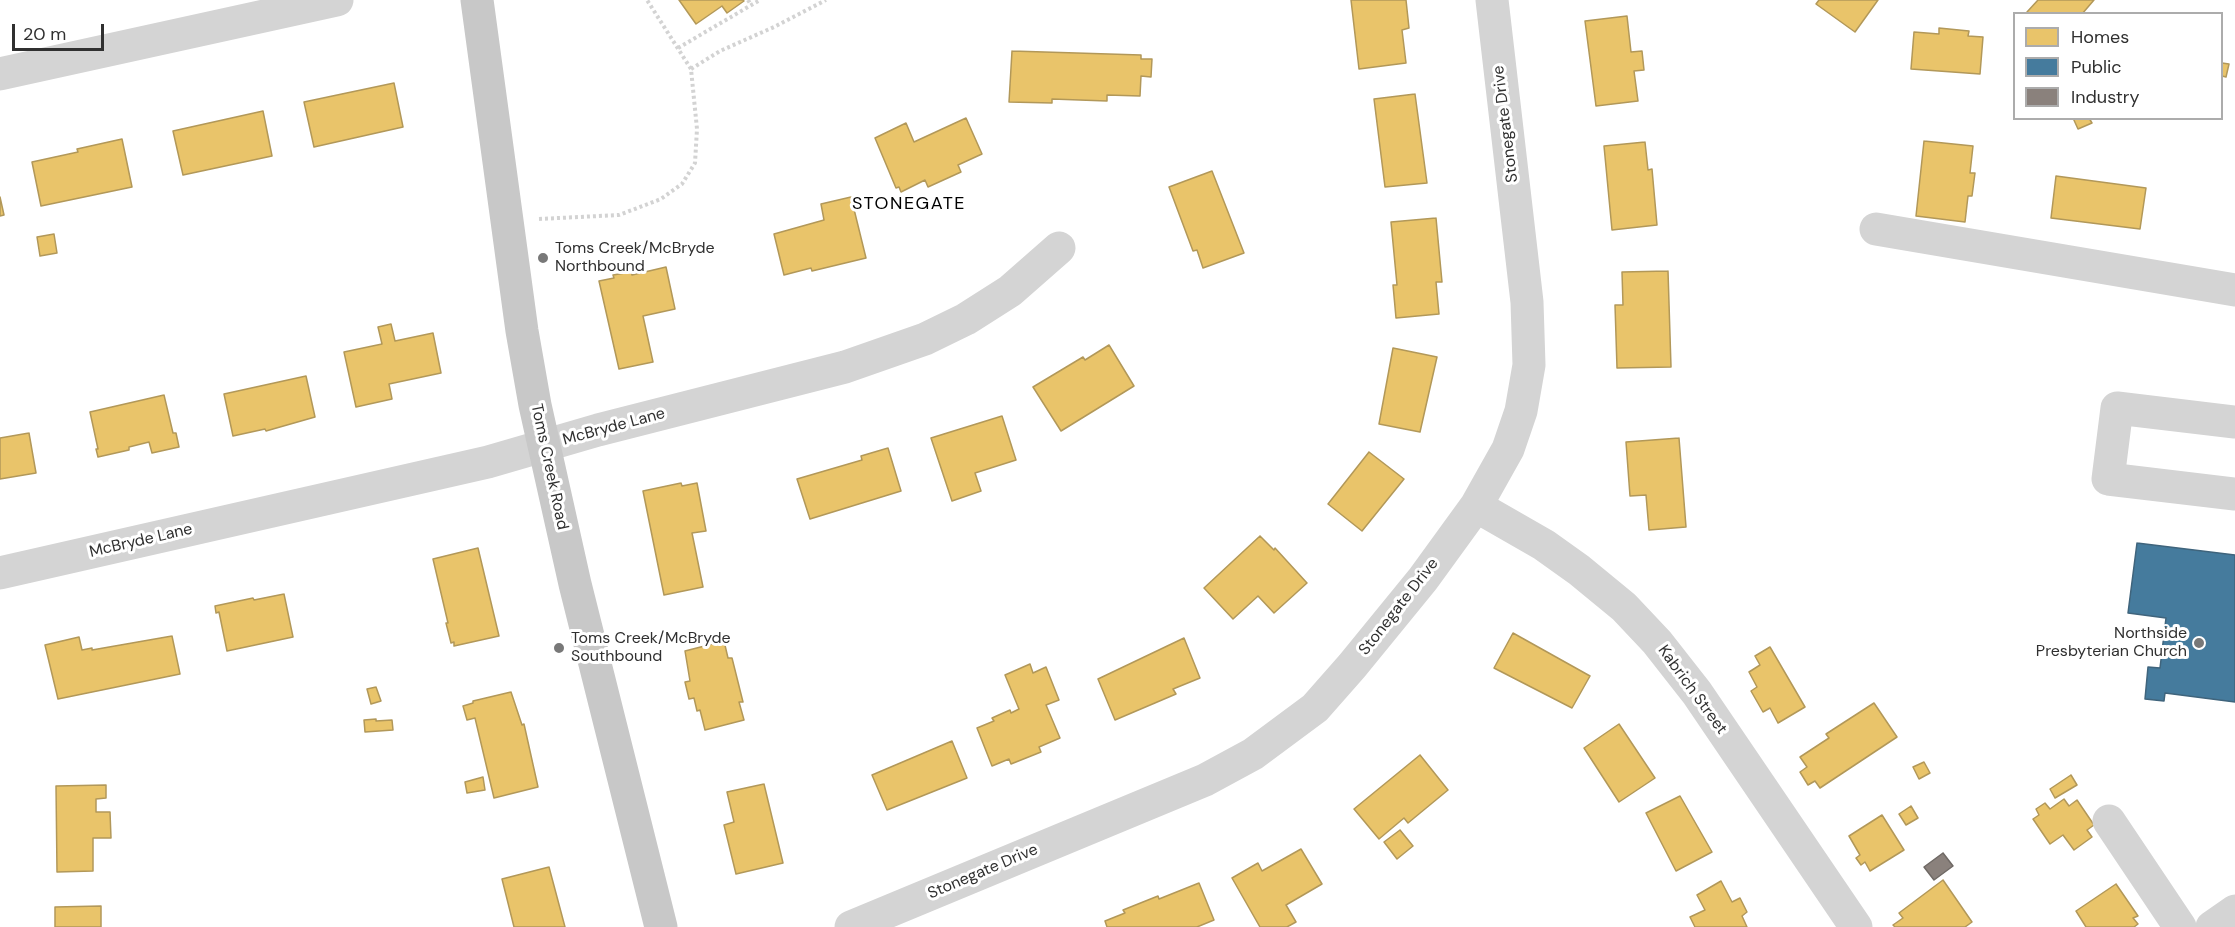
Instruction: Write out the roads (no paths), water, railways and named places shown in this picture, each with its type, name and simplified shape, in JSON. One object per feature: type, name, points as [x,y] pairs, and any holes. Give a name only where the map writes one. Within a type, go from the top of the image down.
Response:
[{"type":"main road","name":"Toms Creek Road","points":[[477,0],[522,331],[544,446],[575,584],[661,927]]},
{"type":"street","points":[[0,74],[337,0]]},
{"type":"street","name":"Stonegate Drive","points":[[851,927],[1205,780],[1263,748],[1315,708],[1352,666],[1423,579],[1476,506],[1508,449],[1521,411],[1529,365],[1527,302],[1492,0]]},
{"type":"street","points":[[1876,229],[2235,290]]},
{"type":"street","name":"McBryde Lane","points":[[0,573],[422,478],[845,367],[925,339],[966,319],[1010,291],[1059,248]]},
{"type":"street","points":[[2235,423],[2116,408],[2108,479],[2235,494]]},
{"type":"street","name":"Kabrich Street","points":[[1476,506],[1544,545],[1579,570],[1624,607],[1657,642],[1697,693],[1856,927]]},
{"type":"street","points":[[2109,821],[2180,927]]},
{"type":"street","points":[[2212,927],[2235,911]]},
{"type":"place","name":"Toms Creek/McBryde Northbound","points":[[543,258]]},
{"type":"place","name":"Northside Presbyterian Church","points":[[2199,643]]},
{"type":"place","name":"Toms Creek/McBryde Southbound","points":[[559,648]]},
{"type":"district","name":"STONEGATE","points":[[909,204]]}]
